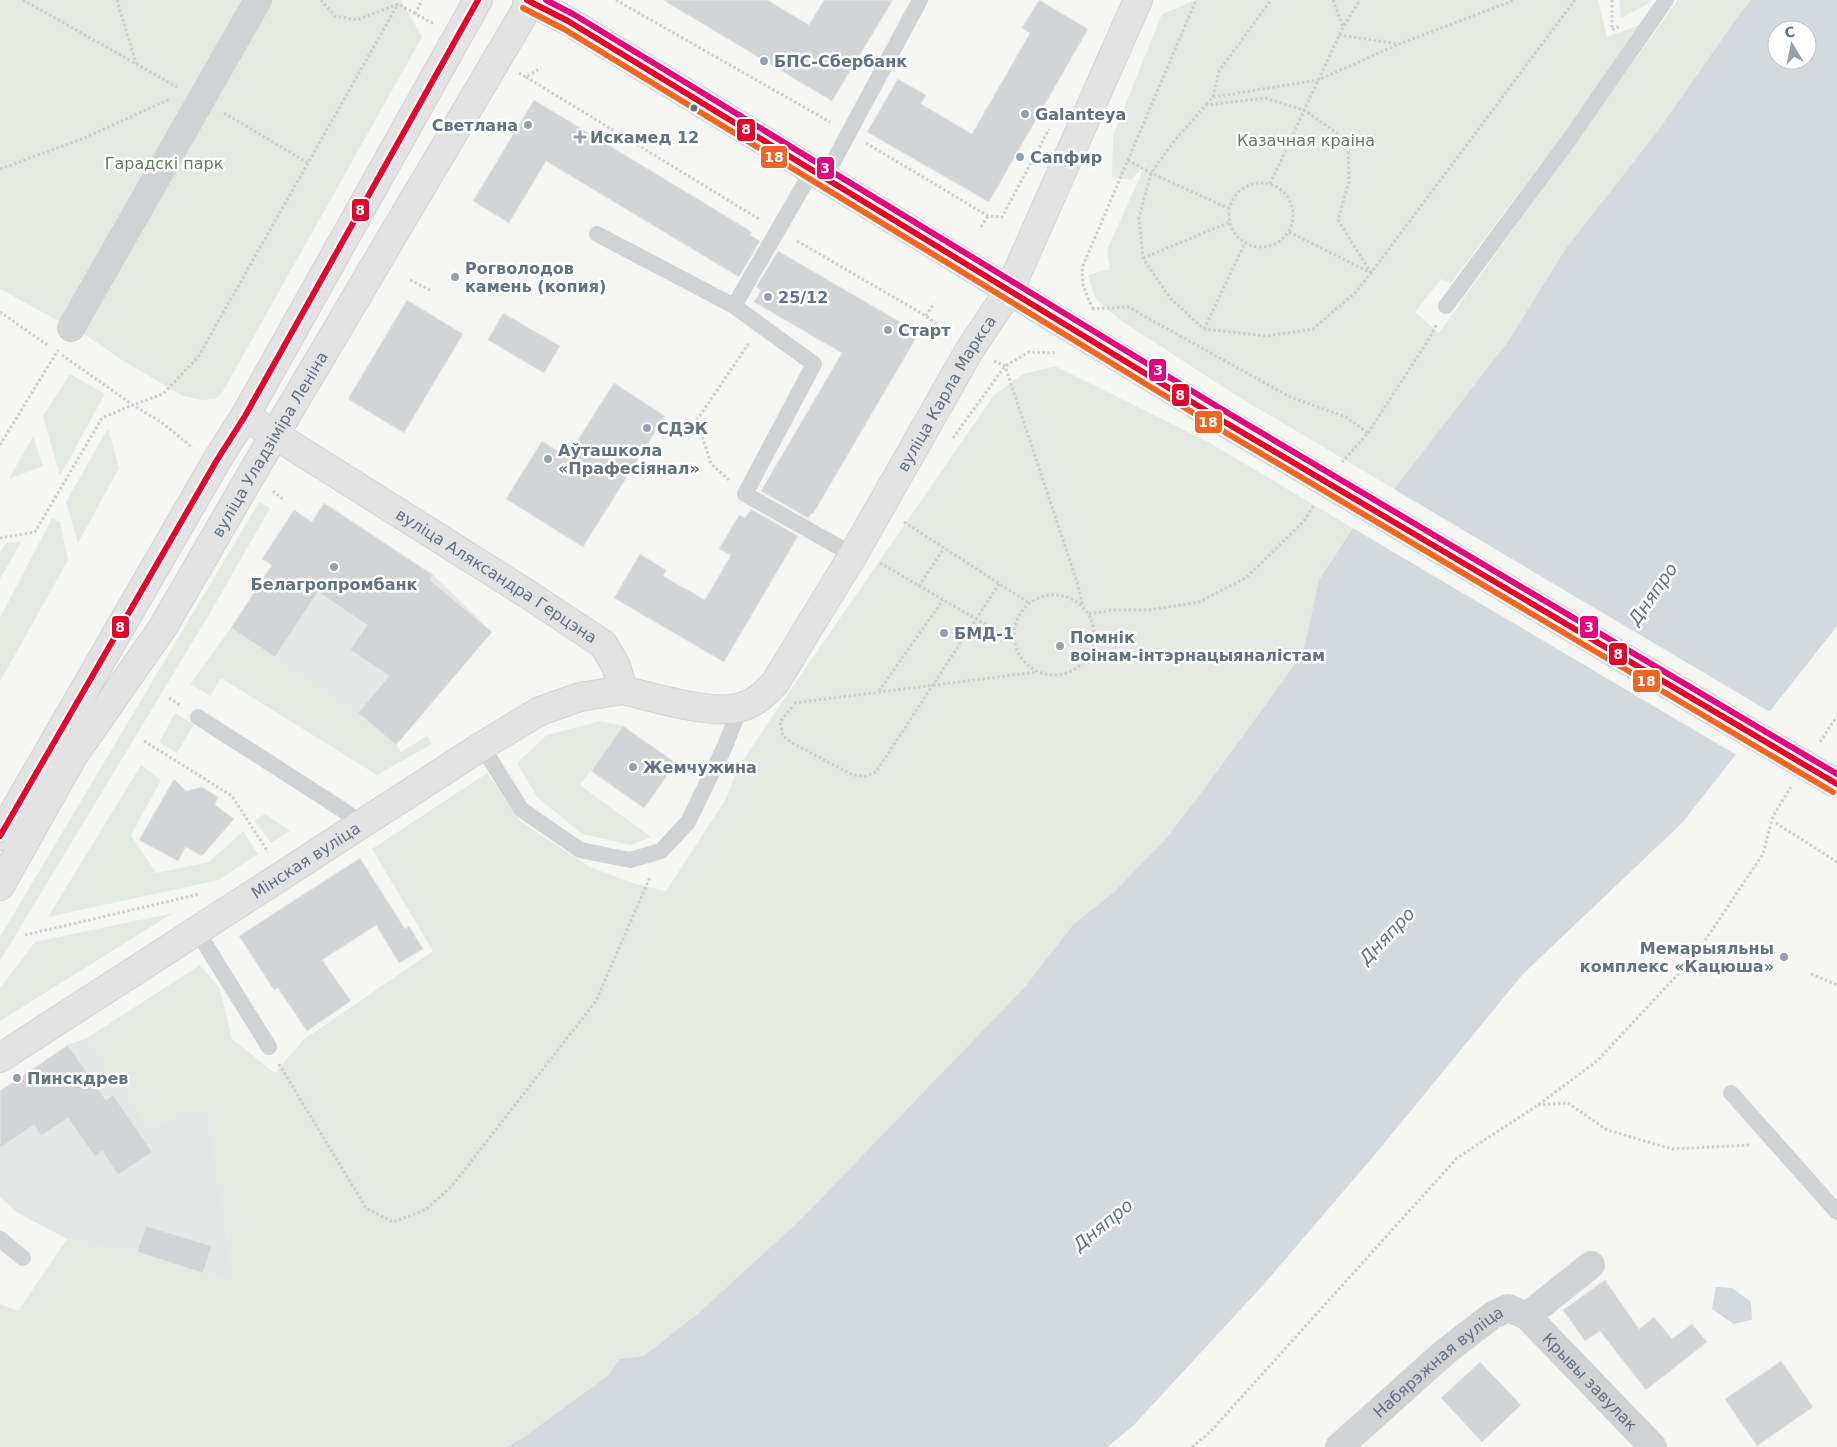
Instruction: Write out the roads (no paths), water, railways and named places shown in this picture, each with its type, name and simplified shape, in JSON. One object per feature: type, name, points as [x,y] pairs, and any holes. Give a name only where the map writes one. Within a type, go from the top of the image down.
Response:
[{"type":"main road","points":[[0,836],[217,460],[245,416],[478,0]]},
{"type":"main road","name":"вуліца Карла Маркса","points":[[740,708],[761,698],[775,682],[853,555],[969,351],[1010,291],[1138,0]]},
{"type":"main road","points":[[530,1],[568,21],[1223,421],[1837,784]]},
{"type":"main road","name":"вуліца Уладзіміра Леніна","points":[[0,886],[73,756],[164,627],[251,475],[530,1]]},
{"type":"main road","name":"вуліца Аляксандра Герцэна","points":[[245,416],[526,593],[603,644],[616,666],[623,690]]},
{"type":"main road","points":[[623,690],[710,709],[740,708]]},
{"type":"main road","name":"Мінская вуліца","points":[[0,1058],[482,746],[540,711],[580,697],[623,690]]},
{"type":"street","points":[[71,328],[194,96],[258,0]]},
{"type":"street","name":"Набярэжная вуліца","points":[[1339,1447],[1445,1352],[1493,1315],[1508,1308],[1527,1316],[1591,1265]]},
{"type":"street","name":"Крывы завулак","points":[[1527,1316],[1653,1447]]},
{"type":"lane","points":[[734,306],[777,230],[850,133],[920,0]]},
{"type":"lane","points":[[1446,306],[1571,137],[1666,0]]},
{"type":"lane","points":[[597,234],[734,306],[814,364],[745,494],[853,555]]},
{"type":"lane","points":[[482,746],[522,809],[580,850],[630,860],[661,851],[688,822],[725,746],[740,708]]},
{"type":"lane","points":[[198,717],[362,824]]},
{"type":"lane","points":[[197,931],[269,1047]]},
{"type":"lane","points":[[1731,1093],[1837,1212]]},
{"type":"lane","points":[[0,1240],[23,1258]]},
{"type":"water","name":"Дняпро","points":[[1751,0],[1837,0],[1837,626],[1682,823],[1523,974],[1377,1152],[1265,1283],[1133,1426],[1107,1447],[506,1447],[521,1439],[609,1375],[619,1359],[644,1356],[701,1311],[801,1219],[1024,988],[1073,925],[1114,892],[1165,840],[1303,653],[1319,580],[1353,528],[1394,489],[1509,340],[1566,248],[1657,132]]},
{"type":"water","points":[[1716,1287],[1732,1288],[1751,1302],[1752,1320],[1734,1324],[1712,1309]]},
{"type":"place","name":"БПС-Сбербанк","points":[[764,61]]},
{"type":"place","name":"Galanteya","points":[[1025,114]]},
{"type":"place","name":"Светлана","points":[[528,125]]},
{"type":"place","name":"Искамед 12","points":[[580,137]]},
{"type":"place","name":"Сапфир","points":[[1020,157]]},
{"type":"place","name":"Рогволодов камень (копия)","points":[[455,277]]},
{"type":"place","name":"25/12","points":[[768,297]]},
{"type":"place","name":"Старт","points":[[888,330]]},
{"type":"place","name":"СДЭК","points":[[647,428]]},
{"type":"place","name":"Аўташкола «Прафесіянал»","points":[[548,459]]},
{"type":"place","name":"Белагропромбанк","points":[[334,567]]},
{"type":"place","name":"БМД-1","points":[[944,633]]},
{"type":"place","name":"Помнік воінам-інтэрнацыяналістам","points":[[1060,646]]},
{"type":"place","name":"Жемчужина","points":[[633,767]]},
{"type":"place","name":"Мемарыяльны комплекс «Кацюша»","points":[[1784,957]]},
{"type":"place","name":"Пинскдрев","points":[[17,1078]]},
{"type":"park label","name":"Казачная краіна","points":[[1306,140]]},
{"type":"park label","name":"Гарадскі парк","points":[[164,163]]}]
